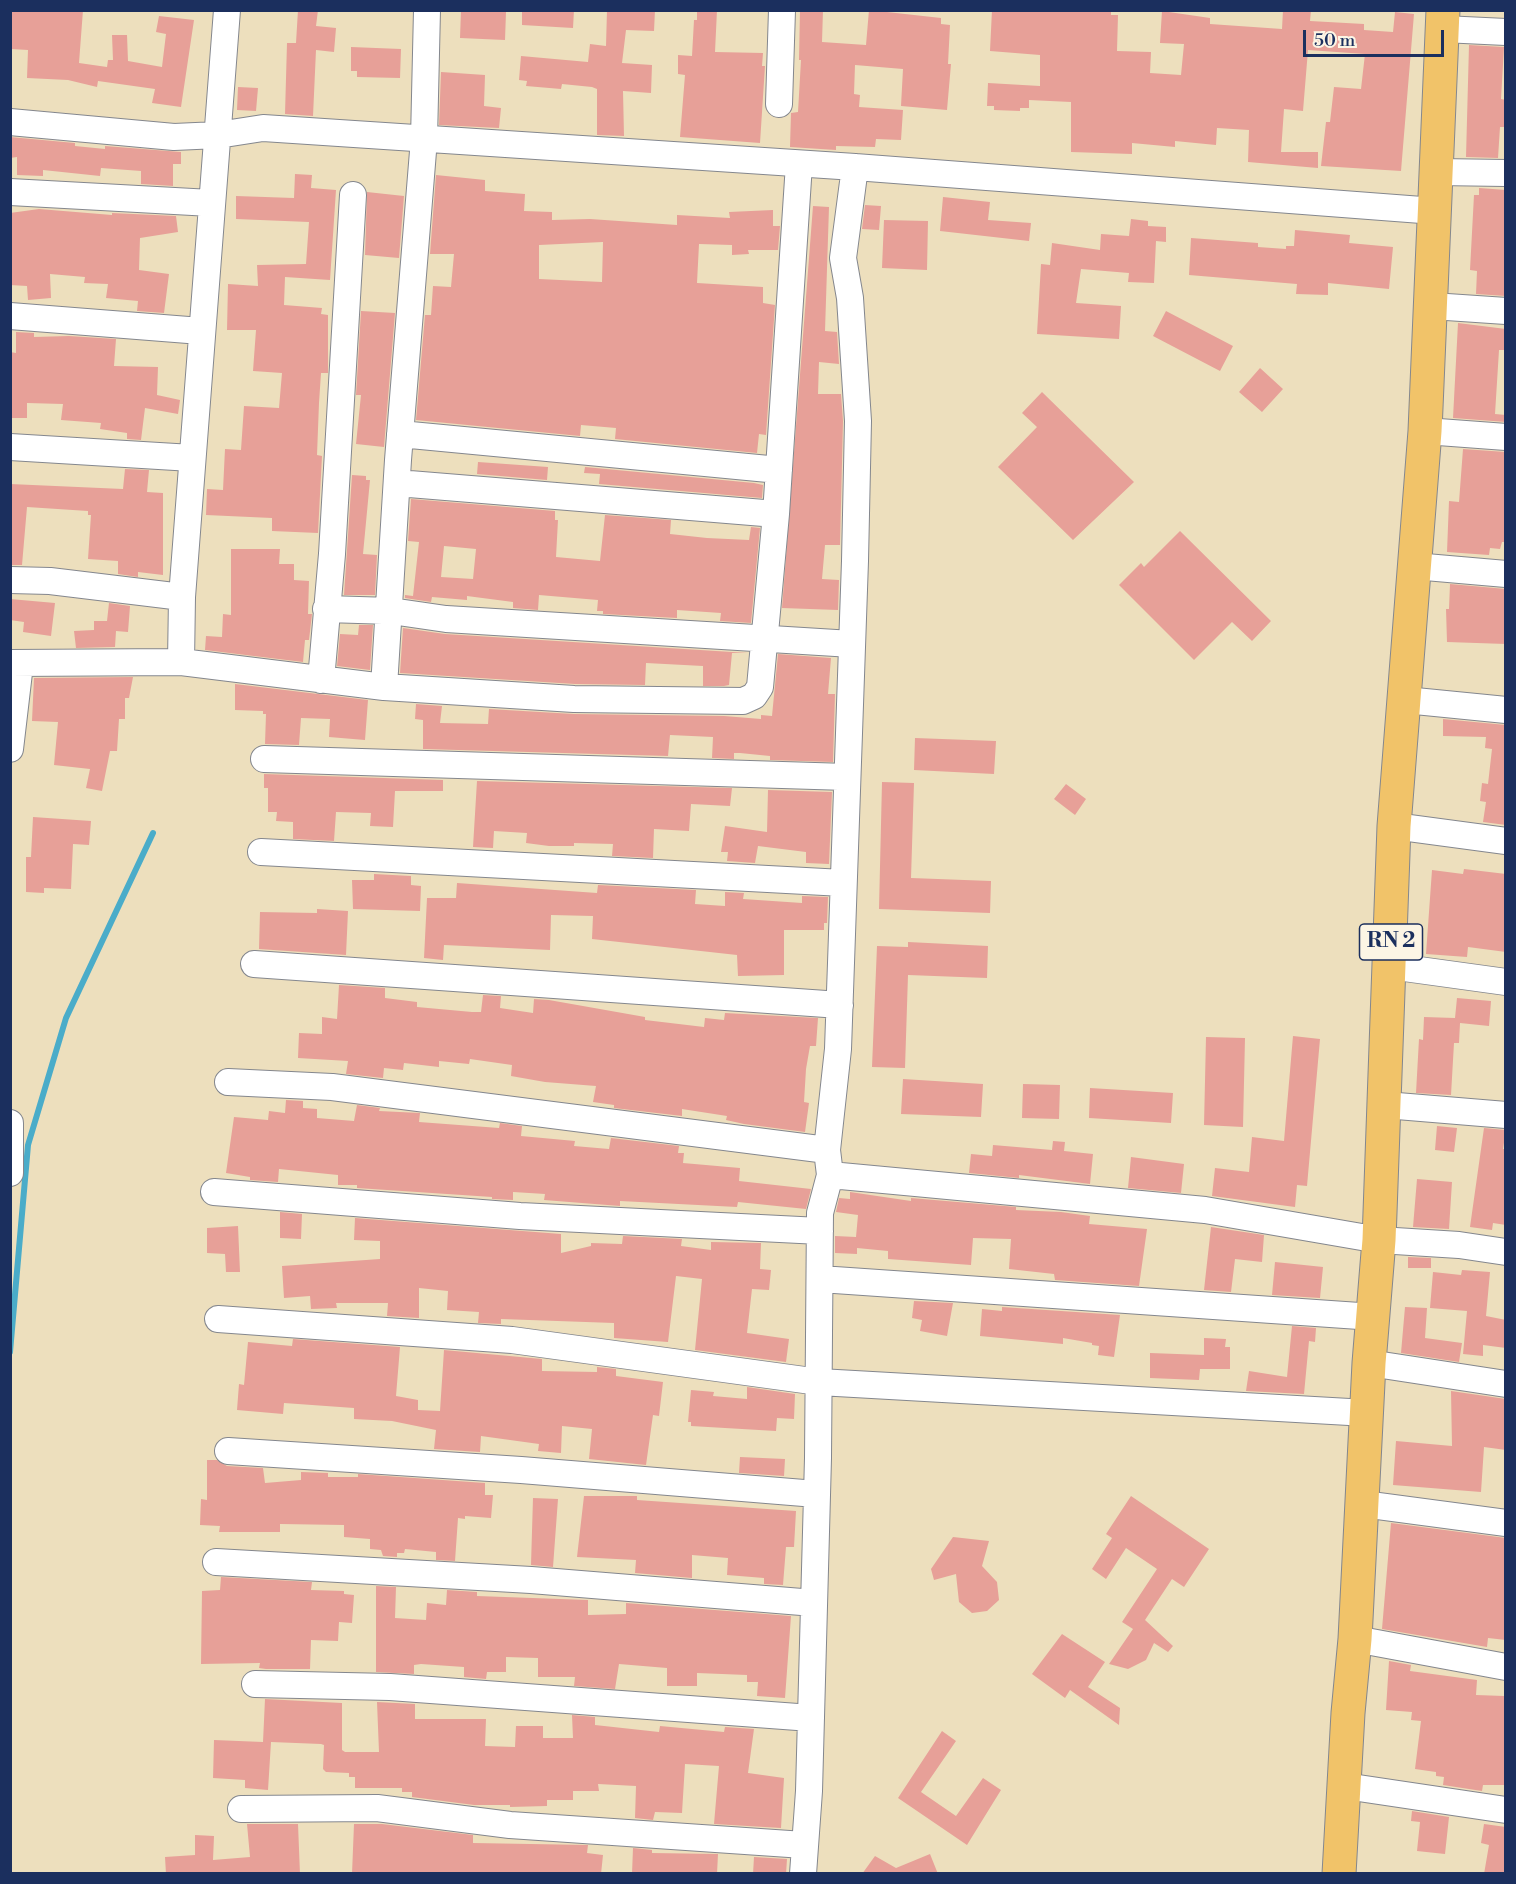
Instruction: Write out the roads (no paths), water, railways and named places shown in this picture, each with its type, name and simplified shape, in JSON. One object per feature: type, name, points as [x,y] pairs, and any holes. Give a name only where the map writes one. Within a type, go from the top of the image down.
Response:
[{"type":"highway","name":"RN 2","points":[[1339,1874],[1363,1504],[1369,1363],[1379,1240],[1394,826],[1425,431],[1443,20]]},
{"type":"street","points":[[181,662],[182,597],[227,10]]},
{"type":"street","points":[[384,687],[391,611],[400,434],[424,139],[427,10]]},
{"type":"street","points":[[779,104],[782,10]]},
{"type":"street","points":[[1443,20],[1506,32]]},
{"type":"street","points":[[10,122],[174,137],[218,135],[263,128],[855,167],[1435,211]]},
{"type":"street","points":[[10,749],[15,664],[181,662],[384,687],[574,699],[743,701],[754,696],[760,687],[776,514],[799,164]]},
{"type":"street","points":[[803,1874],[814,1603],[820,1213],[829,1163],[838,1049],[852,644],[858,421],[850,298],[843,258],[855,167]]},
{"type":"street","points":[[1437,172],[1506,173]]},
{"type":"street","points":[[10,192],[211,203]]},
{"type":"street","points":[[321,680],[332,554],[353,195]]},
{"type":"street","points":[[1432,306],[1506,311]]},
{"type":"street","points":[[10,316],[201,331]]},
{"type":"street","points":[[1425,431],[1506,437]]},
{"type":"street","points":[[400,434],[779,471]]},
{"type":"street","points":[[10,447],[192,458]]},
{"type":"street","points":[[397,483],[776,514]]},
{"type":"street","points":[[1414,566],[1506,574]]},
{"type":"street","points":[[10,580],[50,581],[182,597]]},
{"type":"street","points":[[326,609],[391,611],[446,619],[852,644]]},
{"type":"street","points":[[1405,700],[1506,710]]},
{"type":"street","points":[[264,759],[847,777]]},
{"type":"street","points":[[1394,826],[1506,841]]},
{"type":"street","points":[[261,852],[843,883]]},
{"type":"street","points":[[254,964],[840,1005]]},
{"type":"street","points":[[1390,966],[1506,982]]},
{"type":"street","points":[[228,1082],[332,1087],[829,1163],[1205,1210],[1379,1240],[1459,1245],[1506,1252]]},
{"type":"street","points":[[1385,1105],[1506,1115]]},
{"type":"street","points":[[10,1123],[10,1173]]},
{"type":"street","points":[[214,1192],[520,1215],[820,1231]]},
{"type":"street","points":[[820,1279],[1374,1317]]},
{"type":"street","points":[[218,1319],[512,1340],[819,1382],[1367,1413]]},
{"type":"street","points":[[1369,1363],[1506,1384]]},
{"type":"street","points":[[228,1451],[521,1470],[816,1494]]},
{"type":"street","points":[[1363,1504],[1506,1523]]},
{"type":"street","points":[[216,1562],[531,1580],[814,1603]]},
{"type":"street","points":[[1355,1639],[1506,1667]]},
{"type":"street","points":[[255,1684],[390,1687],[811,1718]]},
{"type":"street","points":[[1345,1786],[1506,1810]]},
{"type":"street","points":[[241,1809],[377,1808],[510,1825],[804,1845]]},
{"type":"waterway","points":[[10,1352],[28,1145],[66,1018],[153,833]]}]
